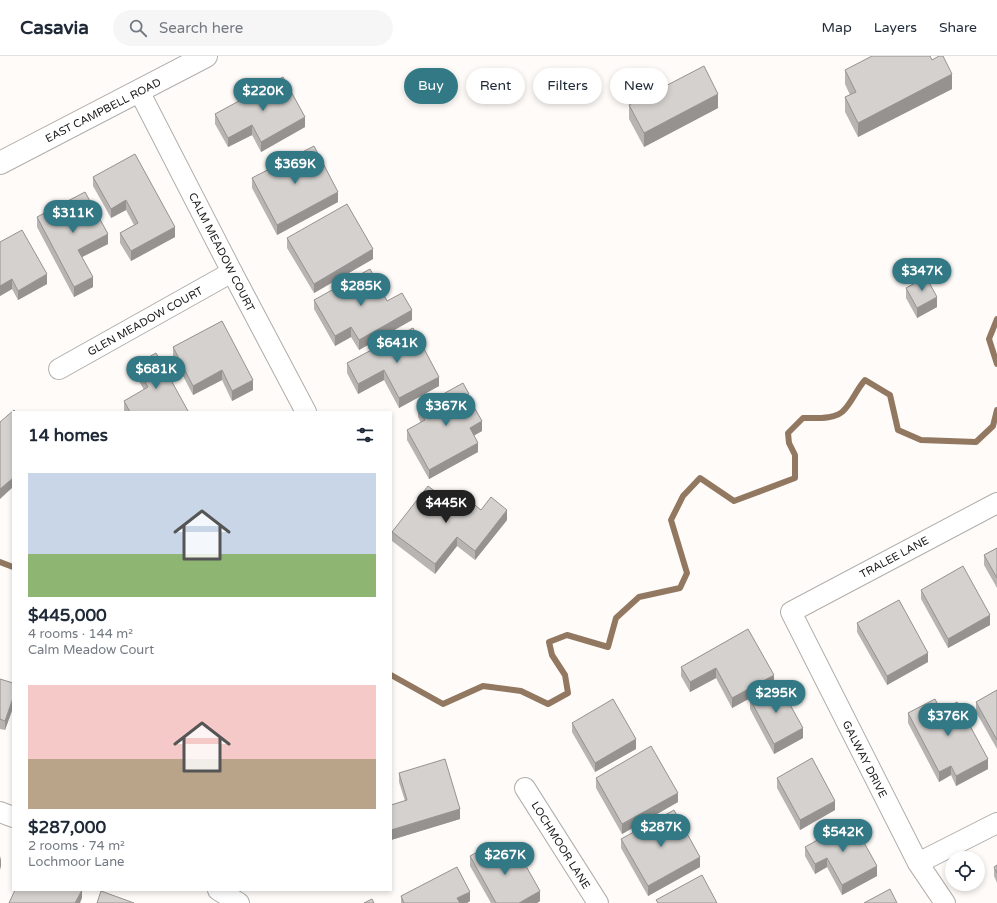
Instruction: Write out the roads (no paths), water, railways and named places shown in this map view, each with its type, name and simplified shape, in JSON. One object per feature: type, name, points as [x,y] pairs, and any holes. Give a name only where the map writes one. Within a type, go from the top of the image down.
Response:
[{"type":"main road","name":"EAST CAMPBELL ROAD","points":[[0,163],[206,56]]},
{"type":"street","name":"CALM MEADOW COURT","points":[[139,91],[305,411]]},
{"type":"street","name":"GLEN MEADOW COURT","points":[[59,369],[232,272]]},
{"type":"street","name":"TRALEE LANE","points":[[791,612],[997,503]]},
{"type":"street","name":"GALWAY DRIVE","points":[[791,612],[918,863],[945,903]]},
{"type":"street","name":"LOCHMOOR LANE","points":[[525,788],[598,903]]},
{"type":"street","points":[[0,812],[12,817]]},
{"type":"street","points":[[918,863],[997,822]]},
{"type":"street","points":[[220,891],[239,903]]},
{"type":"waterway","points":[[997,319],[989,339],[997,364]]},
{"type":"waterway","points":[[392,676],[443,704],[483,686],[521,691],[548,704],[568,693],[565,675],[552,655],[549,642],[567,635],[608,647],[616,618],[639,597],[680,588],[687,573],[671,520],[683,496],[700,478],[734,501],[795,478],[795,455],[789,443],[788,433],[803,418],[826,418],[841,413],[848,406],[865,380],[890,395],[898,430],[921,440],[976,442],[993,426],[997,410]]},
{"type":"waterway","points":[[0,562],[12,567]]}]
